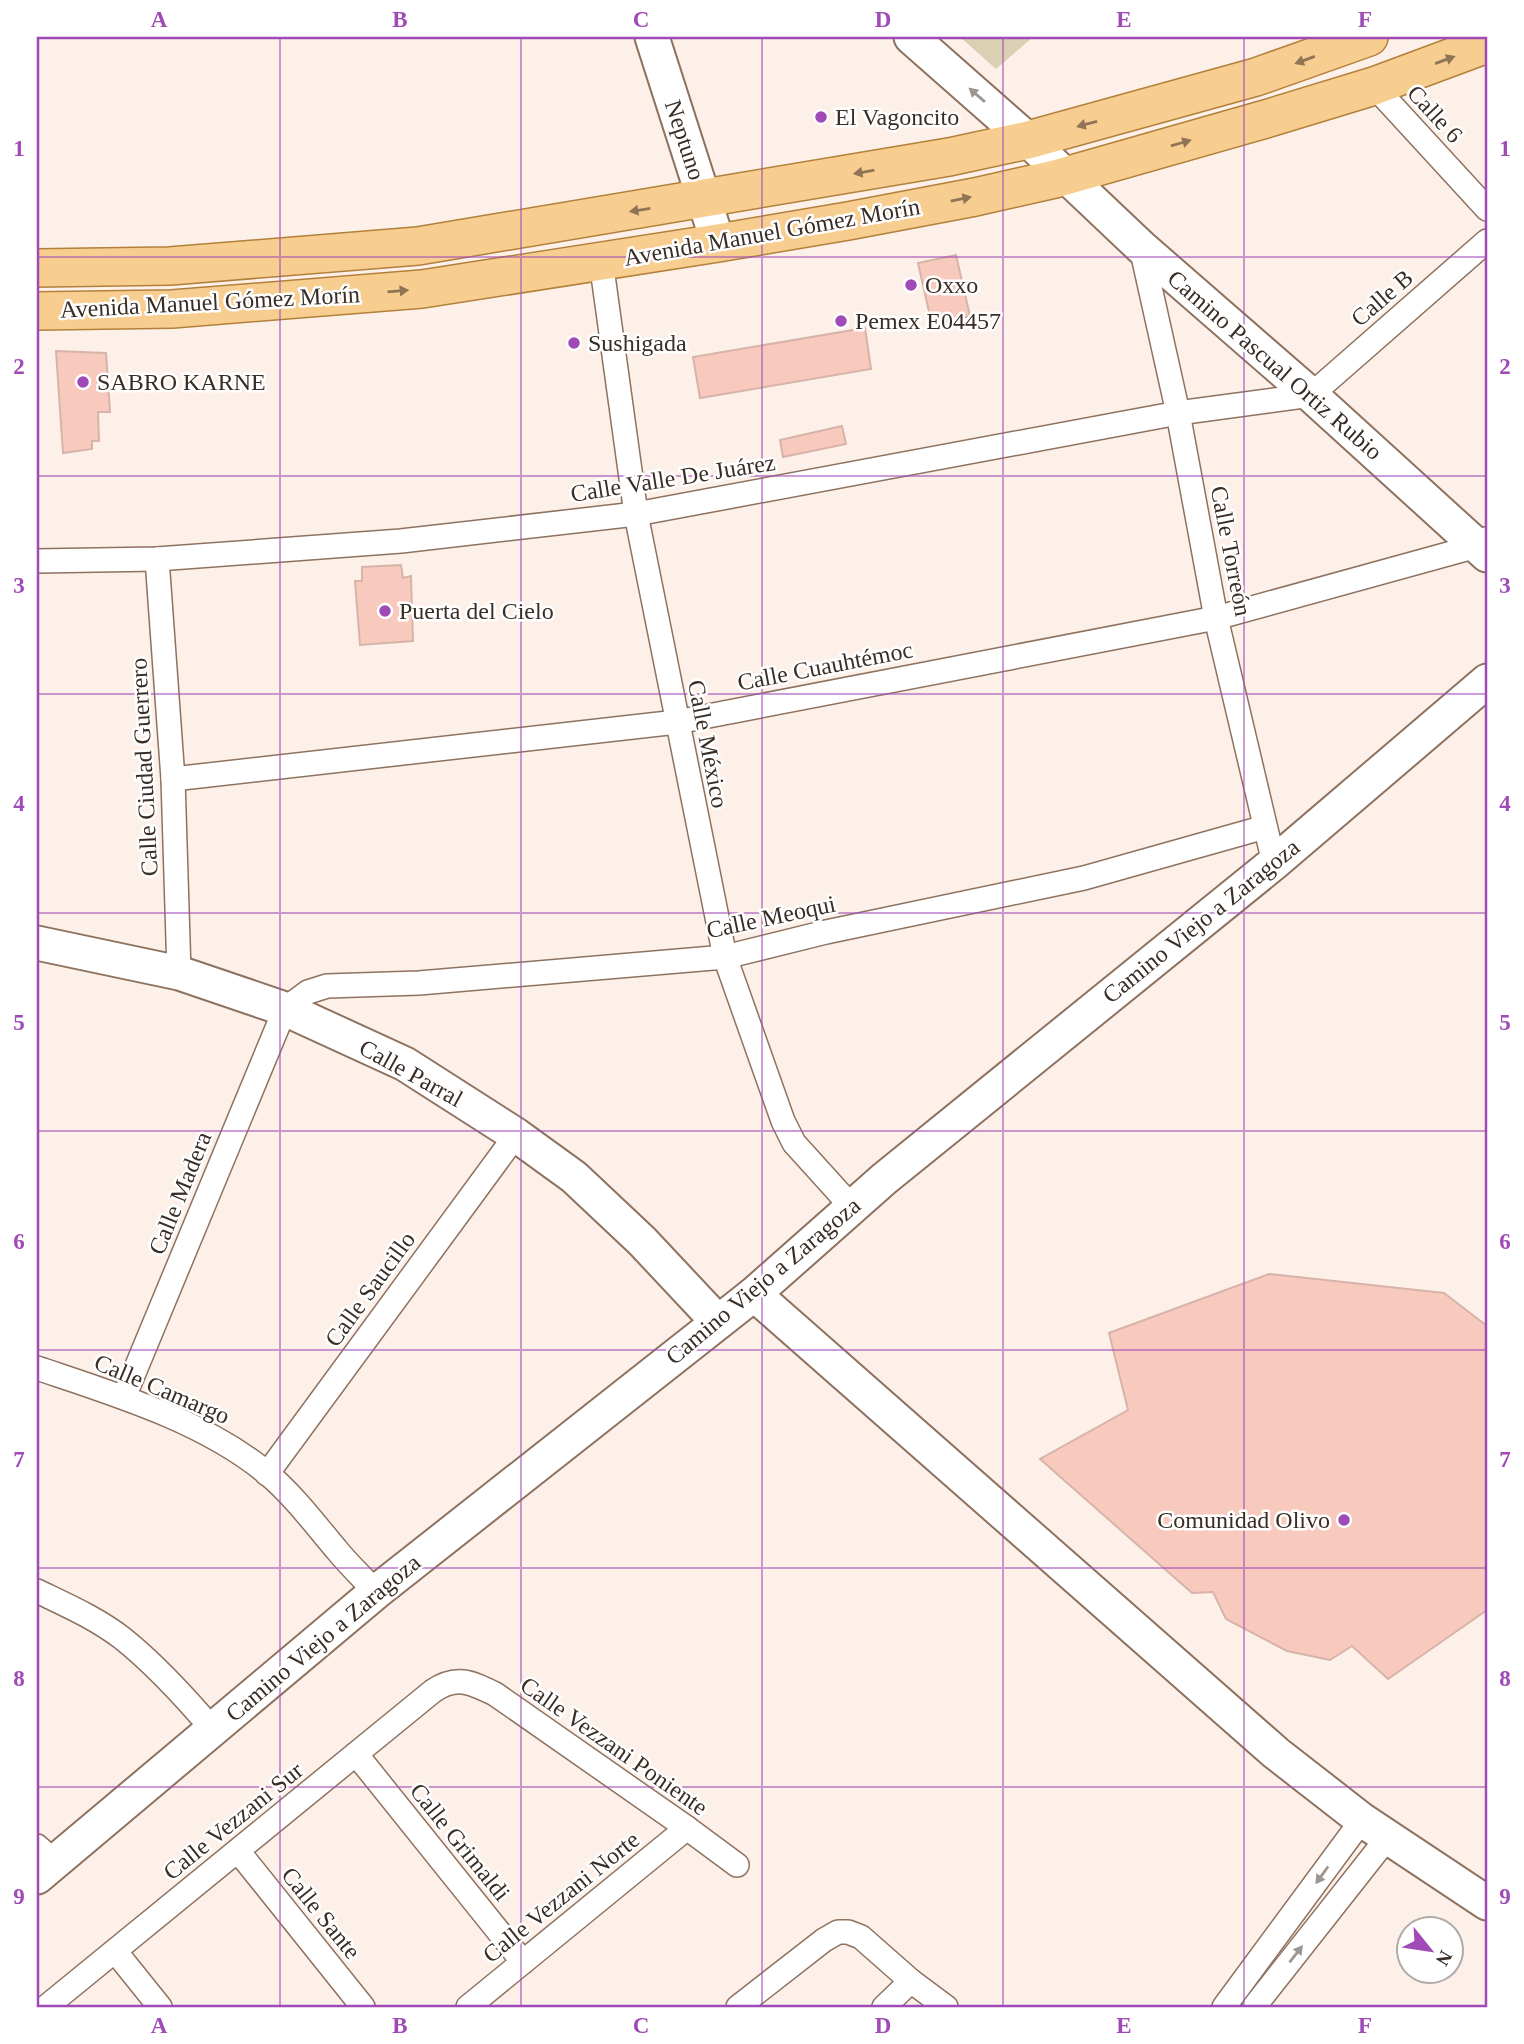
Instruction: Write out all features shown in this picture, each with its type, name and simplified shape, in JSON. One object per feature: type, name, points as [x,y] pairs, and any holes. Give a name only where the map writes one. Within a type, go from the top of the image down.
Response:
[{"type":"main road","name":"Avenida Manuel Gómez Morín","points":[[37,268],[170,266],[418,246],[704,200],[948,157],[1028,140],[1256,77],[1369,37]]},
{"type":"main road","name":"Avenida Manuel Gómez Morín","points":[[37,311],[172,309],[422,289],[718,243],[956,201],[1055,179],[1269,118],[1374,86],[1487,44]]},
{"type":"street","name":"Neptuno","points":[[652,37],[718,243]]},
{"type":"street","name":"Camino Pascual Ortiz Rubio","points":[[911,37],[1028,140],[1141,247],[1484,546]]},
{"type":"street","name":"Calle 6","points":[[1374,86],[1487,209]]},
{"type":"street","name":"Calle B","points":[[1311,395],[1487,241]]},
{"type":"street","name":"Calle Torreón","points":[[1141,247],[1178,413],[1216,618],[1274,863]]},
{"type":"street","name":"Calle México","points":[[601,261],[636,514],[725,957],[783,1121],[794,1143],[851,1206]]},
{"type":"street","name":"Calle Valle De Juárez","points":[[37,561],[157,559],[401,541],[636,514],[1178,413],[1311,395]]},
{"type":"street","name":"Calle Cuauhtémoc","points":[[173,779],[677,722],[1216,618],[1484,546]]},
{"type":"street","name":"Calle Ciudad Guerrero","points":[[157,559],[173,779],[179,973]]},
{"type":"street","name":"Camino Viejo a Zaragoza","points":[[43,1862],[213,1730],[376,1591],[754,1294],[851,1206],[1274,863],[1487,681]]},
{"type":"street","name":"Calle Meoqui","points":[[285,1009],[308,992],[327,986],[419,983],[725,957],[827,932],[1084,878],[1265,827]]},
{"type":"street","name":"Calle Parral","points":[[37,943],[179,973],[285,1009],[405,1064],[516,1135],[573,1177],[642,1241],[718,1322]]},
{"type":"street","name":"Calle Madera","points":[[124,1397],[285,1009]]},
{"type":"street","name":"Calle Saucillo","points":[[267,1474],[516,1135]]},
{"type":"street","points":[[754,1294],[1276,1752],[1375,1829],[1487,1903]]},
{"type":"street","name":"Calle Camargo","points":[[37,1368],[124,1397],[180,1421],[228,1446],[267,1474],[302,1507],[376,1591]]},
{"type":"street","points":[[37,1591],[120,1637],[153,1665],[213,1730]]},
{"type":"street","name":"Calle Vezzani Sur","points":[[46,2007],[433,1691],[455,1681]]},
{"type":"street","name":"Calle Vezzani Poniente","points":[[455,1681],[481,1687],[495,1694],[737,1865]]},
{"type":"street","name":"Calle Grimaldi","points":[[356,1754],[523,1962]]},
{"type":"street","name":"Calle Vezzani Norte","points":[[468,2007],[687,1828]]},
{"type":"street","points":[[1224,2007],[1375,1829]]},
{"type":"street","points":[[1254,2007],[1375,1829]]},
{"type":"street","name":"Calle Sante","points":[[238,1851],[363,2007]]},
{"type":"street","points":[[738,2007],[824,1940],[838,1933],[848,1932],[861,1937],[946,2007]]},
{"type":"street","points":[[115,1951],[160,2007]]},
{"type":"street","points":[[884,2007],[911,1980]]},
{"type":"shaded area","points":[[960,37],[1033,37],[996,69]]},
{"type":"building","points":[[956,255],[970,316],[932,325],[918,263]]},
{"type":"building","points":[[865,328],[871,369],[700,398],[693,357]]},
{"type":"building","name":"SABRO KARNE","points":[[56,351],[106,353],[110,412],[98,412],[99,441],[92,441],[92,449],[63,453]]},
{"type":"building","points":[[842,426],[846,444],[783,457],[780,440]]},
{"type":"building","name":"Puerta del Cielo","points":[[401,565],[403,578],[411,576],[413,641],[360,645],[355,581],[362,581],[362,567]]},
{"type":"building","points":[[1269,1274],[1444,1293],[1487,1326],[1487,1610],[1388,1679],[1352,1646],[1330,1660],[1287,1651],[1226,1619],[1213,1592],[1192,1593],[1040,1459],[1128,1410],[1109,1333]]},
{"type":"place","name":"El Vagoncito","points":[[821,117]]},
{"type":"place","name":"Oxxo","points":[[911,285]]},
{"type":"place","name":"Pemex E04457","points":[[841,321]]},
{"type":"place","name":"Sushigada","points":[[574,343]]},
{"type":"place","name":"SABRO KARNE","points":[[83,382]]},
{"type":"place","name":"Puerta del Cielo","points":[[385,611]]},
{"type":"place","name":"Comunidad Olivo","points":[[1344,1520]]}]
